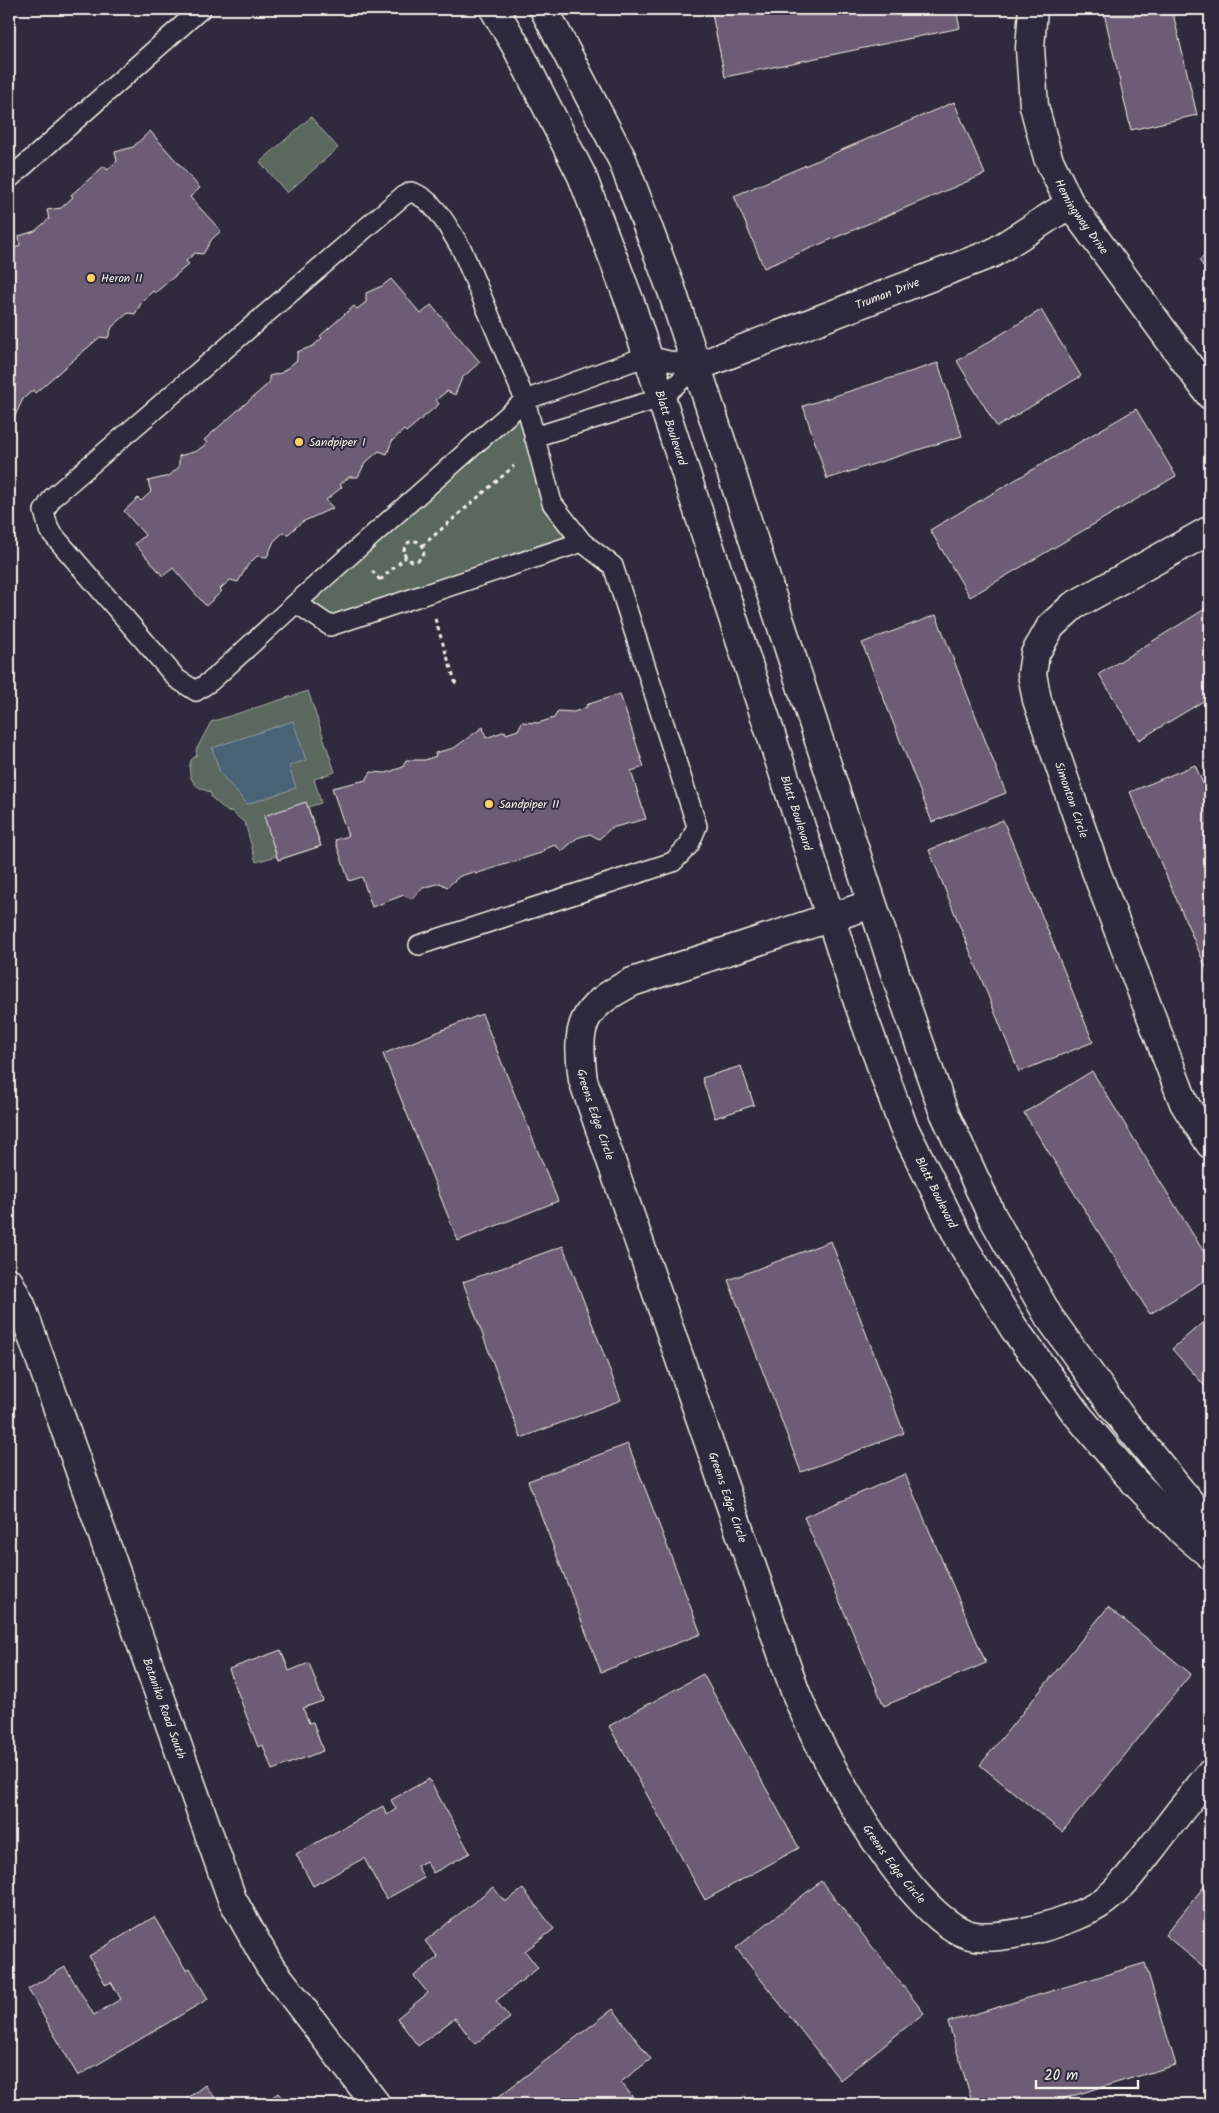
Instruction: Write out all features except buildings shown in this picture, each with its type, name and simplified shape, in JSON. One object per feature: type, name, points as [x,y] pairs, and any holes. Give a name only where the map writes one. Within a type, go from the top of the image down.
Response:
[{"type":"street","name":"Blatt Boulevard","points":[[494,9],[516,46],[582,176],[631,305],[858,999],[903,1126],[962,1244],[1013,1327],[1075,1412],[1128,1475],[1184,1534],[1210,1555]]},
{"type":"street","points":[[544,9],[622,159],[672,291],[872,904],[943,1110],[992,1216],[1049,1317],[1120,1416],[1210,1527]]},
{"type":"street","name":"Hemingway Drive","points":[[1033,9],[1030,48],[1034,106],[1048,158],[1070,204],[1210,395]]},
{"type":"street","name":"Truman Drive","points":[[696,367],[993,253],[1070,204]]},
{"type":"street","name":"Simonton Circle","points":[[1210,530],[1073,606],[1051,626],[1035,654],[1032,674],[1037,700],[1096,870],[1184,1104],[1210,1144]]},
{"type":"street","name":"Greens Edge Circle","points":[[872,904],[632,982],[604,996],[585,1017],[579,1048],[583,1080],[808,1724],[846,1792],[887,1856],[916,1893],[940,1917],[963,1933],[974,1937],[988,1938],[1015,1934],[1071,1918],[1104,1902],[1127,1880],[1210,1774]]},
{"type":"street","name":"Botaniko Road South","points":[[9,1282],[24,1314],[232,1899],[269,1965],[376,2104]]},
{"type":"lane","points":[[12,168],[201,9]]},
{"type":"lane","points":[[419,945],[673,862],[689,845],[697,826],[614,566],[582,542],[552,503],[525,400],[462,250],[448,227],[430,204],[417,194],[411,192],[377,218],[53,497],[44,510],[49,530],[176,679],[196,690],[211,681],[525,400],[647,356],[696,367]]},
{"type":"lane","points":[[535,442],[661,398],[696,367]]},
{"type":"lane","points":[[296,603],[330,626],[582,542]]},
{"type":"path","points":[[422,546],[535,442]]},
{"type":"path","points":[[413,541],[422,546],[424,554],[417,561],[408,559],[404,554],[405,547],[413,541]]},
{"type":"path","points":[[417,561],[456,684]]},
{"type":"green space","points":[[311,117],[338,148],[287,193],[260,162]]},
{"type":"green space","points":[[525,400],[552,503],[582,542],[330,626],[296,603]]},
{"type":"green space","points":[[308,691],[335,772],[314,779],[321,803],[308,807],[321,846],[278,860],[276,856],[256,862],[245,823],[212,798],[210,792],[196,785],[190,772],[191,760],[197,755],[196,750],[211,722]]},
{"type":"water","points":[[293,721],[306,760],[289,766],[296,788],[247,804],[220,773],[212,748]]},
{"type":"place","name":"Heron II","points":[[91,278]]},
{"type":"place","name":"Sandpiper I","points":[[299,442]]},
{"type":"place","name":"Sandpiper II","points":[[489,804]]}]
